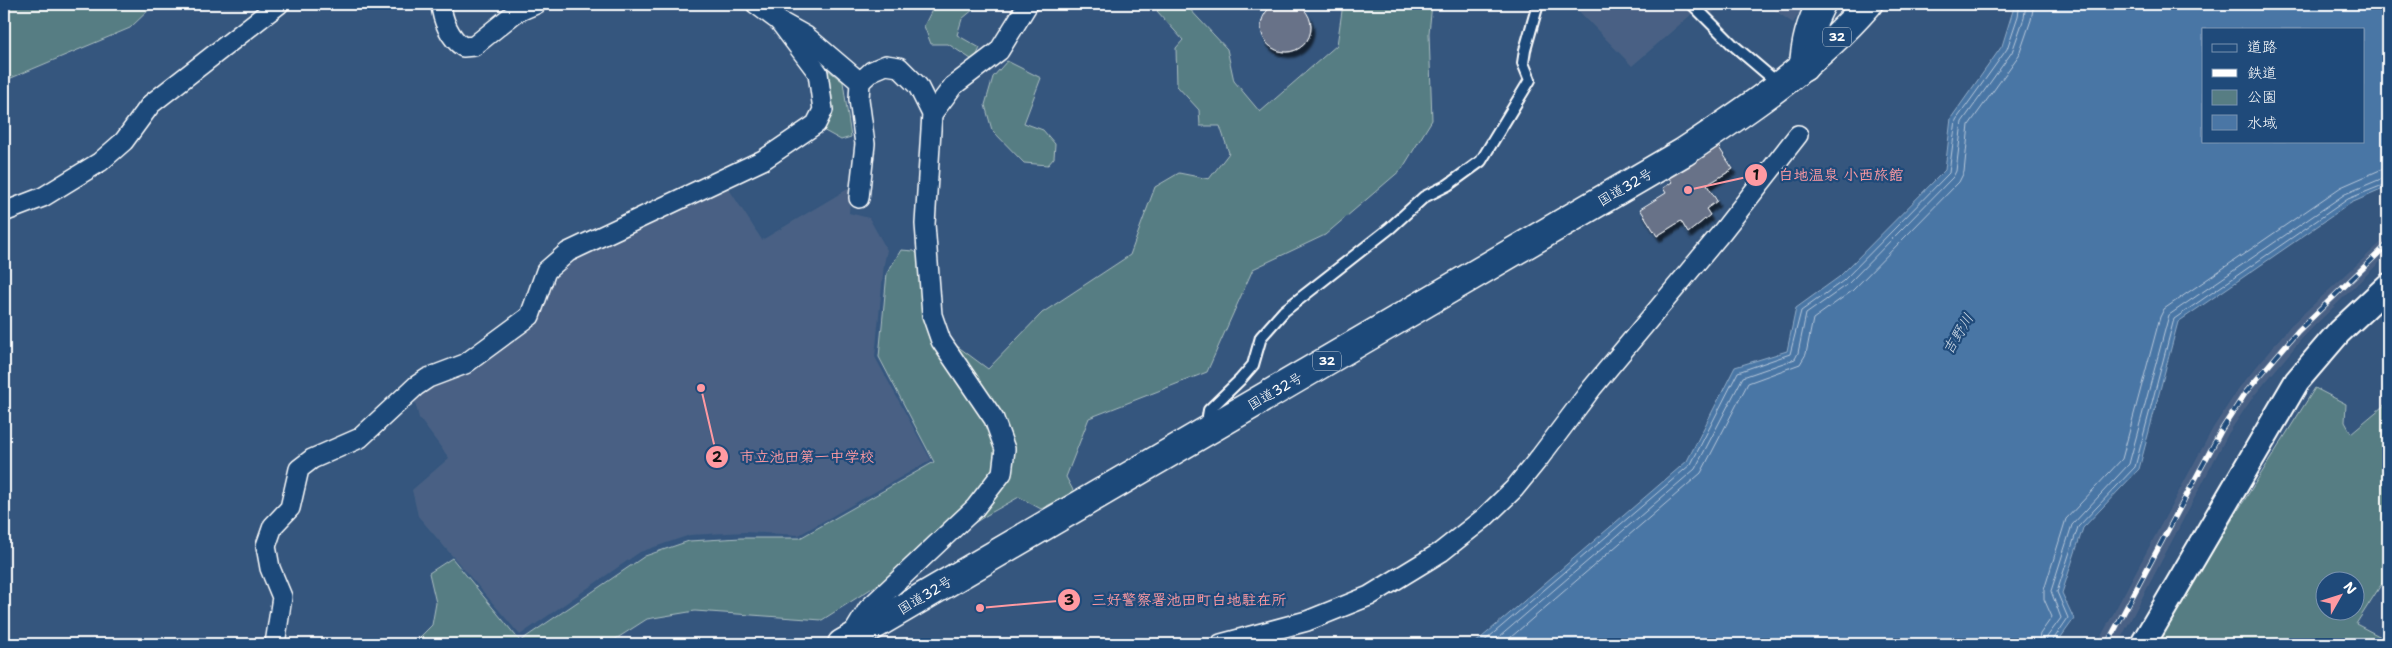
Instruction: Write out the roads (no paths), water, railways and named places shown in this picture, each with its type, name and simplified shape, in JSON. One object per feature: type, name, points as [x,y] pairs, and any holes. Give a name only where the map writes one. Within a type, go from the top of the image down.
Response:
[{"type":"highway","points":[[1804,67],[1805,44],[1814,16],[1821,4]]},
{"type":"highway","name":"国道32号","points":[[846,642],[1684,152],[1804,67],[1846,29],[1868,4]]},
{"type":"street","points":[[4,212],[43,197],[100,162],[124,141],[151,104],[279,4]]},
{"type":"street","points":[[441,4],[442,14],[454,41],[463,48],[474,46],[515,13],[536,4]]},
{"type":"street","points":[[756,4],[779,21],[806,36],[860,82]]},
{"type":"street","points":[[932,114],[953,86],[999,51],[1028,4]]},
{"type":"street","points":[[275,644],[282,597],[270,568],[266,546],[273,526],[290,508],[299,469],[312,458],[360,438],[416,386],[428,378],[466,364],[530,316],[546,271],[568,252],[763,160],[816,124],[823,110],[818,73],[779,21]]},
{"type":"street","points":[[846,642],[868,609],[975,508],[1002,473],[1005,449],[994,419],[941,341],[932,315],[925,224],[932,114],[918,86],[899,67],[886,65],[872,71],[860,82],[859,99],[865,144],[859,198]]},
{"type":"street","points":[[1222,644],[1307,621],[1369,596],[1441,552],[1484,518],[1524,476],[1592,388],[1710,246],[1798,135]]},
{"type":"street","points":[[2143,644],[2297,381],[2339,332],[2388,286]]},
{"type":"lane","points":[[1213,427],[1208,416],[1209,410],[1253,365],[1261,337],[1284,311],[1390,228],[1424,198],[1448,185],[1481,161],[1530,80],[1523,63],[1538,4]]},
{"type":"lane","points":[[1692,4],[1732,44],[1780,85]]},
{"type":"water","name":"吉野川","points":[[2015,4],[2388,4],[2388,187],[2351,203],[2178,322],[2139,469],[2083,528],[2062,593],[2074,619],[2056,644],[1474,644],[1687,461],[1735,367],[1787,351],[1796,308],[1839,277],[1945,170],[1951,118],[2002,46]]},
{"type":"railway","points":[[2107,644],[2222,429],[2246,392],[2298,331],[2388,244]]},
{"type":"place","name":"白地温泉 小西旅館","points":[[1688,190]]},
{"type":"place","name":"市立池田第一中学校","points":[[701,388]]},
{"type":"place","name":"三好警察署池田町白地駐在所","points":[[980,608]]}]
